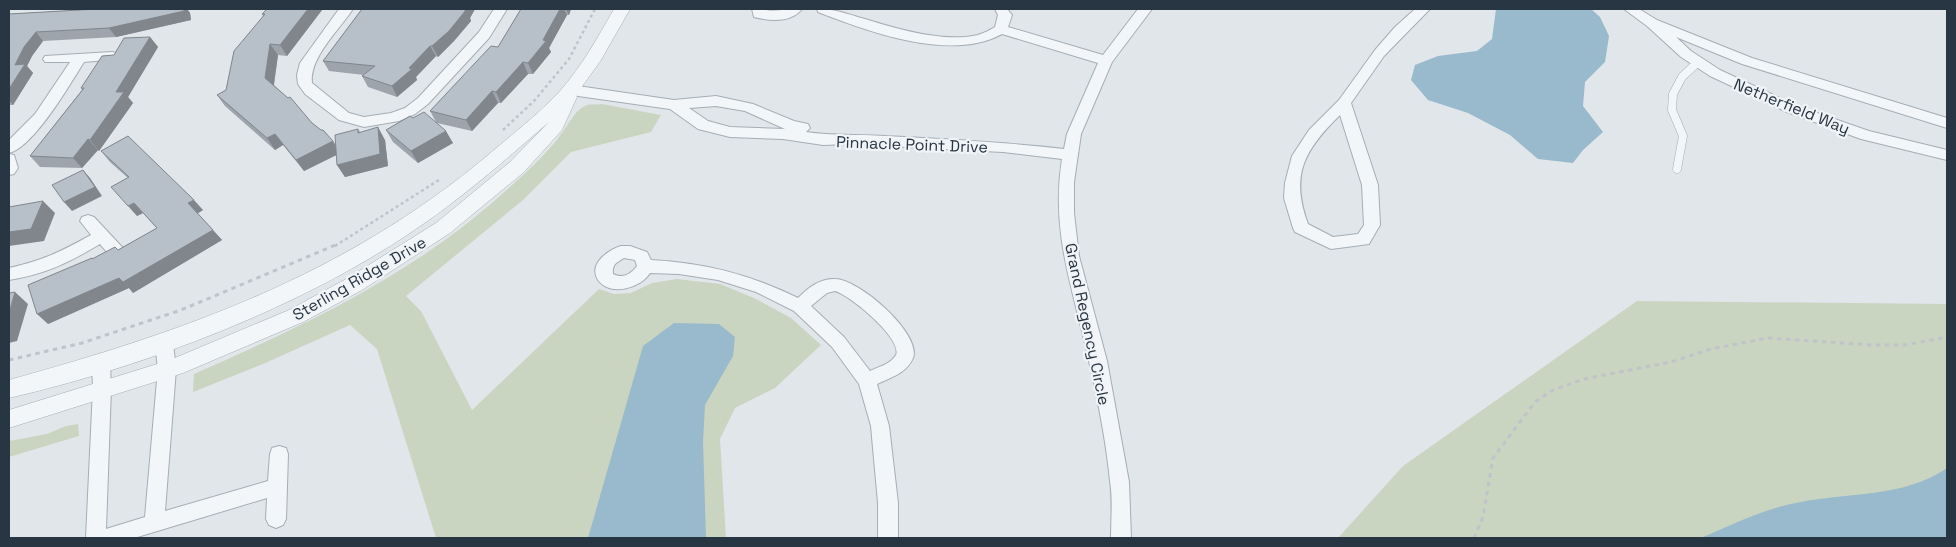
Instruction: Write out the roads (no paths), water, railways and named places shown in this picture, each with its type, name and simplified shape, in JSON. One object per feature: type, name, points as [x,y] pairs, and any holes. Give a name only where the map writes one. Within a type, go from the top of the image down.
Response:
[{"type":"street","points":[[346,9],[307,63],[304,75],[305,84],[310,92],[344,118],[364,122],[394,118],[410,111],[423,101],[484,35],[500,9]]},
{"type":"street","name":"Sterling Ridge Drive","points":[[9,419],[24,416],[102,388],[167,369],[296,316],[355,284],[443,228],[517,167],[556,126],[571,90],[595,55],[622,9]]},
{"type":"street","points":[[759,9],[759,14],[781,16],[795,9]]},
{"type":"street","points":[[823,9],[881,28],[955,41],[980,39],[1001,29],[1106,61]]},
{"type":"street","points":[[1001,9],[1005,16],[1001,29]]},
{"type":"street","name":"Grand Regency Circle","points":[[1121,538],[1120,482],[1098,361],[1071,256],[1066,213],[1066,182],[1074,134],[1106,61],[1145,9]]},
{"type":"street","points":[[1344,103],[1370,185],[1372,225],[1363,240],[1331,243],[1301,228],[1292,198],[1295,170],[1299,155],[1311,136],[1344,103],[1377,54],[1400,29],[1424,9]]},
{"type":"street","name":"Netherfield Way","points":[[1630,9],[1652,24],[1698,62],[1736,84],[1826,122],[1947,155]]},
{"type":"street","name":"Netherfield Way","points":[[1652,24],[1756,64],[1947,123]]},
{"type":"street","points":[[50,59],[112,56]]},
{"type":"street","points":[[9,148],[26,134],[47,110],[80,58]]},
{"type":"street","name":"Sterling Ridge Drive","points":[[9,389],[101,364],[164,344],[232,318],[341,267],[412,224],[485,170],[571,90]]},
{"type":"street","name":"Pinnacle Point Drive","points":[[571,90],[674,105],[716,101],[748,107],[791,126],[826,132],[849,139]]},
{"type":"street","name":"Pinnacle Point Drive","points":[[674,105],[703,125],[730,132],[783,134],[823,140],[849,139],[1003,148],[1069,155]]},
{"type":"street","points":[[755,132],[763,115]]},
{"type":"street","points":[[9,159],[11,168],[9,170]]},
{"type":"street","points":[[88,222],[116,252]]},
{"type":"street","points":[[9,274],[38,268],[60,260],[102,236]]},
{"type":"street","points":[[645,266],[679,268],[718,274],[762,287],[800,306],[838,342],[867,381],[880,426],[888,503],[888,538]]},
{"type":"street","points":[[800,306],[824,286],[838,284],[851,288],[879,314],[905,344],[905,356],[897,366],[867,381]]},
{"type":"street","points":[[154,524],[167,369],[164,344]]},
{"type":"street","points":[[96,538],[102,388],[101,364]]},
{"type":"street","points":[[276,519],[279,454]]},
{"type":"street","points":[[104,538],[277,487]]},
{"type":"lane","points":[[1677,169],[1683,136],[1672,110],[1673,94],[1682,77],[1698,62]]},
{"type":"water","points":[[1496,9],[1591,9],[1600,17],[1609,36],[1605,62],[1585,82],[1583,106],[1603,132],[1583,150],[1573,163],[1538,159],[1510,135],[1468,113],[1428,100],[1411,80],[1415,65],[1438,56],[1477,51],[1492,39]]},
{"type":"water","points":[[674,323],[719,324],[735,337],[733,356],[705,405],[703,442],[706,538],[588,538],[643,346]]},
{"type":"water","points":[[1947,468],[1947,538],[1701,538],[1775,508],[1913,485]]}]
